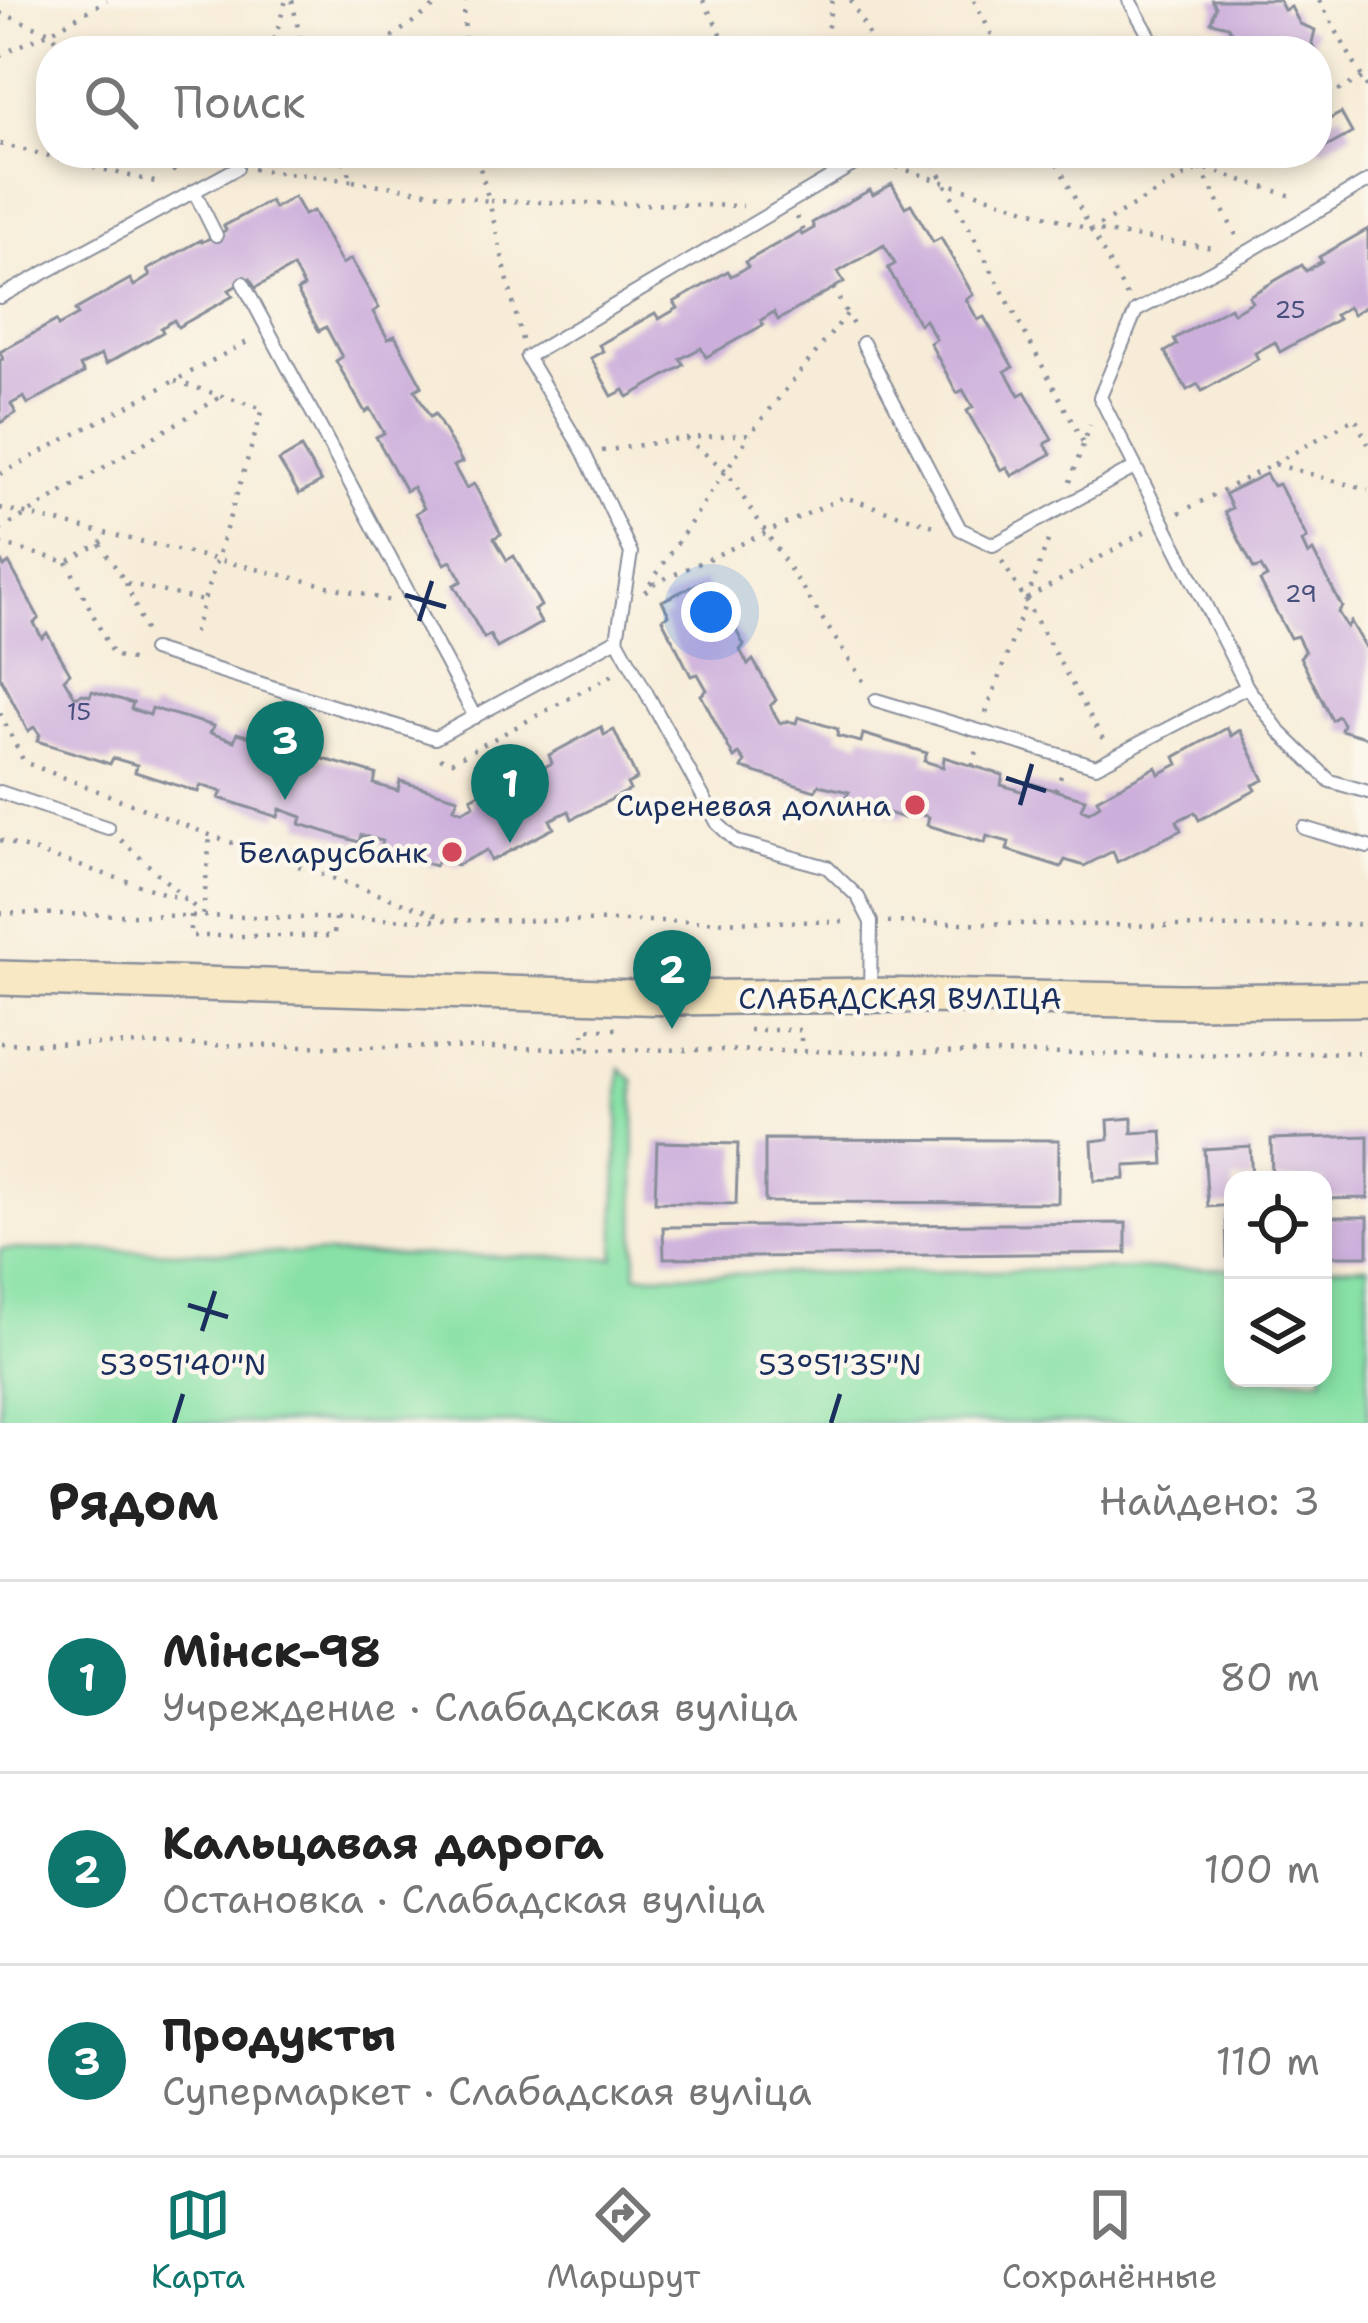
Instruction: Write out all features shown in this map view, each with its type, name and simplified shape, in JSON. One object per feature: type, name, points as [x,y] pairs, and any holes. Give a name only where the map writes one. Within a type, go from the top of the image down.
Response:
[{"type":"main road","name":"СЛАБАДСКАЯ ВУЛІЦА","points":[[0,979],[672,998],[1368,999]]},
{"type":"lane","points":[[1129,0],[1149,36]]},
{"type":"lane","points":[[0,297],[237,168]]},
{"type":"lane","points":[[847,168],[526,357],[584,454],[631,554],[617,639],[718,824],[737,842],[827,866],[858,897],[871,922],[870,995]]},
{"type":"lane","points":[[1368,182],[1136,311],[1100,397],[1247,687],[1280,732],[1330,781],[1368,792]]},
{"type":"lane","points":[[194,191],[215,235]]},
{"type":"lane","points":[[243,283],[476,717]]},
{"type":"lane","points":[[863,343],[960,529],[993,545],[1134,468]]},
{"type":"lane","points":[[153,650],[435,738],[617,639]]},
{"type":"lane","points":[[876,700],[1096,766],[1247,687]]},
{"type":"lane","points":[[0,792],[108,828]]},
{"type":"lane","points":[[1304,828],[1368,847]]},
{"type":"path","points":[[42,36],[107,0]]},
{"type":"path","points":[[276,36],[289,0]]},
{"type":"path","points":[[289,0],[299,36]]},
{"type":"path","points":[[393,36],[444,0]]},
{"type":"path","points":[[464,0],[465,36]]},
{"type":"path","points":[[703,0],[722,36]]},
{"type":"path","points":[[826,36],[832,0]]},
{"type":"path","points":[[851,0],[869,36]]},
{"type":"path","points":[[974,0],[992,36]]},
{"type":"path","points":[[1319,0],[1368,88]]},
{"type":"path","points":[[0,13],[53,36]]},
{"type":"path","points":[[0,56],[36,39]]},
{"type":"path","points":[[1332,94],[1362,78]]},
{"type":"path","points":[[0,144],[36,153]]},
{"type":"path","points":[[99,168],[194,191]]},
{"type":"path","points":[[171,168],[194,191]]},
{"type":"path","points":[[237,168],[489,201],[780,206]]},
{"type":"path","points":[[347,168],[353,182]]},
{"type":"path","points":[[480,168],[526,357]]},
{"type":"path","points":[[899,168],[1091,230],[1246,253]]},
{"type":"path","points":[[936,168],[1084,444],[980,731]]},
{"type":"path","points":[[1060,168],[1136,311]]},
{"type":"path","points":[[1091,230],[1198,168]]},
{"type":"path","points":[[1201,168],[1246,253]]},
{"type":"path","points":[[1203,168],[1323,206]]},
{"type":"path","points":[[833,288],[863,343]]},
{"type":"path","points":[[649,586],[750,434],[847,314]]},
{"type":"path","points":[[0,473],[268,331]]},
{"type":"path","points":[[175,381],[263,409],[193,636]]},
{"type":"path","points":[[0,530],[222,396]]},
{"type":"path","points":[[1274,464],[1355,418],[1368,443]]},
{"type":"path","points":[[584,454],[686,438],[750,434]]},
{"type":"path","points":[[686,438],[726,471],[876,700]]},
{"type":"path","points":[[0,508],[417,607]]},
{"type":"path","points":[[0,544],[67,562],[114,536]]},
{"type":"path","points":[[100,544],[125,583],[153,650]]},
{"type":"path","points":[[125,583],[206,602]]},
{"type":"path","points":[[1025,600],[1113,757]]},
{"type":"path","points":[[0,713],[24,762],[210,835],[436,914],[436,920]]},
{"type":"path","points":[[973,766],[978,747]]},
{"type":"path","points":[[108,828],[203,915]]},
{"type":"path","points":[[203,915],[210,835]]},
{"type":"path","points":[[0,840],[191,902]]},
{"type":"path","points":[[0,913],[1244,927],[1368,924]]},
{"type":"path","points":[[190,915],[190,936],[334,936],[335,918]]},
{"type":"path","points":[[584,1029],[584,1048]]},
{"type":"path","points":[[801,1030],[801,1050]]},
{"type":"path","points":[[0,1043],[1181,1055],[1368,1052]]},
{"type":"green space","points":[[620,1068],[634,1081],[636,1275],[1224,1268],[1224,1387],[1332,1387],[1332,1267],[1368,1266],[1368,1423],[0,1423],[0,1249],[614,1258]]},
{"type":"building","points":[[1212,0],[1279,0],[1284,10],[1291,7],[1300,24],[1315,30],[1314,36],[1233,36],[1228,26],[1211,22],[1216,7]]},
{"type":"building","points":[[1341,113],[1352,133],[1332,144],[1332,118]]},
{"type":"building","points":[[892,184],[905,207],[911,204],[933,242],[941,238],[973,295],[966,299],[978,320],[984,317],[1013,367],[1005,371],[1019,395],[1025,392],[1052,439],[1045,444],[1051,454],[1012,476],[1007,467],[1001,470],[967,411],[973,407],[963,390],[957,393],[930,343],[936,339],[925,320],[919,324],[888,268],[895,264],[884,245],[838,272],[844,282],[778,320],[774,312],[761,320],[763,325],[706,357],[701,348],[680,359],[684,365],[628,397],[624,390],[612,396],[591,358],[603,351],[599,345],[655,313],[659,319],[678,308],[674,302],[728,271],[731,276],[748,267],[745,262],[800,231],[802,235],[814,228],[812,223],[870,190],[873,195]]},
{"type":"building","points":[[294,197],[304,215],[313,211],[342,264],[351,259],[379,308],[373,312],[388,339],[395,336],[422,386],[415,390],[430,417],[435,414],[462,462],[454,466],[466,488],[474,484],[501,534],[494,538],[507,560],[514,556],[541,606],[534,610],[541,623],[497,648],[490,635],[484,638],[454,585],[462,581],[451,561],[445,564],[416,513],[424,508],[413,487],[406,491],[376,437],[384,433],[370,409],[365,412],[336,361],[342,357],[326,327],[319,331],[297,291],[304,287],[293,267],[255,288],[250,278],[229,290],[233,296],[178,327],[174,320],[161,328],[163,332],[106,364],[101,355],[80,366],[84,373],[28,404],[24,397],[11,404],[16,413],[0,423],[0,352],[56,321],[58,326],[78,315],[75,310],[130,279],[134,286],[150,276],[147,270],[226,230],[224,226],[270,201],[274,208]]},
{"type":"building","points":[[1368,229],[1368,305],[1353,314],[1348,307],[1335,315],[1338,319],[1280,352],[1275,342],[1255,353],[1258,359],[1202,391],[1198,384],[1187,390],[1165,352],[1177,345],[1174,339],[1230,307],[1233,313],[1252,302],[1249,296],[1302,265],[1306,271],[1322,261],[1319,257]]},
{"type":"building","points":[[301,448],[321,482],[299,494],[279,461]]},
{"type":"building","points":[[1266,474],[1273,486],[1279,484],[1307,538],[1302,542],[1308,555],[1313,551],[1342,607],[1338,612],[1347,627],[1351,622],[1368,651],[1368,738],[1341,730],[1338,716],[1332,720],[1300,657],[1305,652],[1297,636],[1290,638],[1260,581],[1267,577],[1261,567],[1254,569],[1225,512],[1232,508],[1225,494]]},
{"type":"building","points":[[0,559],[4,567],[9,563],[39,618],[34,623],[42,638],[47,633],[70,673],[64,679],[75,697],[90,696],[92,691],[133,703],[131,709],[150,715],[152,708],[214,726],[210,733],[234,741],[237,733],[300,752],[297,760],[317,766],[317,757],[376,774],[374,784],[398,791],[400,781],[458,798],[454,808],[462,811],[474,805],[471,798],[530,766],[532,773],[552,763],[549,755],[601,727],[604,735],[614,730],[637,779],[627,784],[630,790],[572,819],[569,811],[550,820],[554,828],[491,861],[487,850],[457,865],[439,859],[435,866],[381,849],[382,841],[361,835],[359,842],[300,824],[302,817],[280,809],[278,817],[219,798],[222,792],[200,785],[198,792],[135,772],[137,765],[113,758],[110,764],[37,741],[40,735],[34,727],[28,731],[0,677]]},
{"type":"building","points":[[703,581],[710,594],[714,589],[744,645],[740,650],[748,665],[753,660],[776,700],[770,706],[780,723],[796,723],[798,717],[838,729],[837,736],[861,742],[863,734],[927,753],[924,761],[943,767],[944,757],[1003,775],[1001,785],[1024,792],[1027,782],[1085,799],[1081,809],[1089,812],[1100,805],[1097,799],[1156,767],[1159,774],[1178,764],[1175,757],[1227,728],[1231,736],[1240,730],[1264,780],[1253,785],[1256,790],[1199,820],[1195,812],[1177,821],[1181,830],[1117,862],[1113,851],[1084,866],[1065,860],[1061,867],[1007,850],[1009,842],[987,836],[985,843],[927,825],[929,817],[906,810],[904,818],[845,799],[849,792],[819,785],[815,791],[742,768],[745,762],[739,754],[734,758],[701,695],[707,690],[698,674],[691,676],[662,619],[669,615],[662,601]]},
{"type":"building","points":[[1132,1118],[1132,1133],[1162,1131],[1164,1164],[1125,1166],[1125,1179],[1094,1181],[1092,1141],[1109,1139],[1108,1120]]},
{"type":"building","points":[[1368,1136],[1368,1198],[1332,1199],[1332,1171],[1272,1171],[1271,1139]]},
{"type":"building","points":[[765,1139],[1059,1140],[1058,1203],[765,1202]]},
{"type":"building","points":[[657,1142],[738,1144],[736,1204],[655,1202]]},
{"type":"building","points":[[1250,1146],[1251,1171],[1224,1171],[1224,1206],[1208,1207],[1204,1149]]},
{"type":"building","points":[[1332,1217],[1368,1217],[1368,1256],[1332,1256]]},
{"type":"building","points":[[1126,1223],[1126,1253],[664,1258],[663,1227]]},
{"type":"place","name":"Продукты","points":[[285,800]]},
{"type":"place","name":"Сиреневая долина","points":[[915,805]]},
{"type":"place","name":"Мінск-98","points":[[510,843]]},
{"type":"place","name":"Беларусбанк","points":[[452,852]]},
{"type":"place","name":"Кальцавая дарога","points":[[672,1029]]}]
